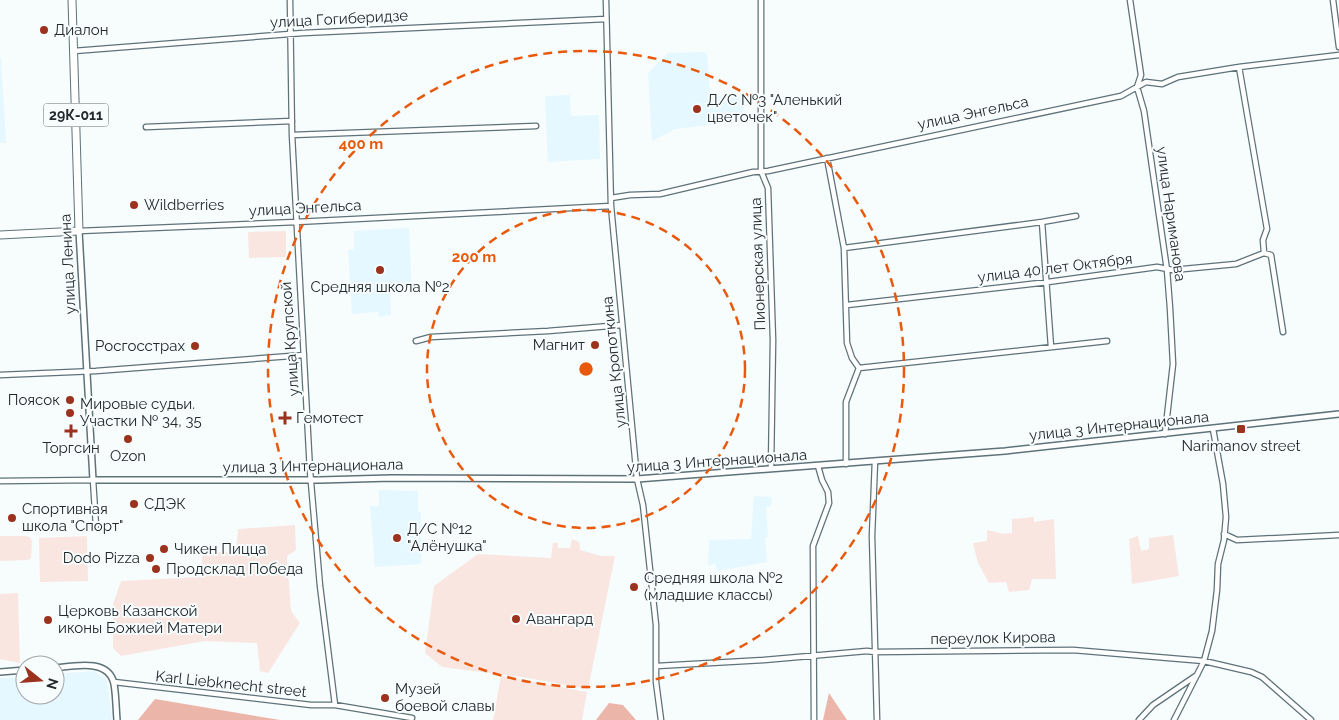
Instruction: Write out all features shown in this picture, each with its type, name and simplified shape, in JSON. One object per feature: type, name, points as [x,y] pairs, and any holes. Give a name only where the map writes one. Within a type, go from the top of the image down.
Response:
[{"type":"main road","name":"улица Ленина","points":[[72,0],[80,231]]},
{"type":"main road","name":"улица Энгельса","points":[[0,235],[80,231]]},
{"type":"street","name":"улица Крупской","points":[[290,0],[292,135],[311,480],[320,586],[335,705]]},
{"type":"street","name":"улица Кропоткина","points":[[606,0],[611,206],[637,479],[643,505],[655,616],[656,682],[661,720]]},
{"type":"street","name":"Пионерская улица","points":[[761,0],[761,171],[768,188],[773,330],[771,468]]},
{"type":"street","name":"улица Нариманова","points":[[1130,0],[1141,75],[1138,87],[1144,111],[1167,270],[1173,364],[1165,434]]},
{"type":"street","points":[[1333,0],[1339,47]]},
{"type":"street","name":"улица Гогиберидзе","points":[[74,50],[291,33],[606,19]]},
{"type":"street","name":"улица Энгельса","points":[[611,198],[640,194],[660,194],[1121,96],[1146,82],[1162,84],[1178,77],[1239,67],[1339,55]]},
{"type":"street","points":[[1239,67],[1267,228],[1263,240],[1264,253],[1271,256],[1282,332]]},
{"type":"street","points":[[146,127],[292,121]]},
{"type":"street","points":[[292,135],[536,126]]},
{"type":"street","points":[[827,158],[844,248],[847,343],[858,368]]},
{"type":"street","name":"улица Энгельса","points":[[80,231],[611,206]]},
{"type":"street","points":[[844,248],[1076,216]]},
{"type":"street","points":[[1042,222],[1048,282],[1051,347]]},
{"type":"street","name":"улица Ленина","points":[[80,231],[96,526]]},
{"type":"street","name":"улица 40 лет Октября","points":[[847,305],[1048,282],[1157,267],[1167,270],[1236,264],[1264,253]]},
{"type":"street","points":[[416,341],[431,337],[548,331],[622,324]]},
{"type":"street","points":[[858,368],[1107,342]]},
{"type":"street","points":[[0,375],[87,372],[304,355]]},
{"type":"street","points":[[846,464],[846,402],[858,368]]},
{"type":"street","name":"улица 3 Интернационала","points":[[93,480],[637,479],[1005,451],[1339,414]]},
{"type":"street","points":[[1174,720],[1204,661],[1212,631],[1218,564],[1226,517],[1226,501],[1213,429]]},
{"type":"street","points":[[875,461],[872,527],[877,720]]},
{"type":"street","points":[[814,720],[813,546],[829,502],[828,492],[818,466]]},
{"type":"street","points":[[0,481],[93,480]]},
{"type":"street","points":[[1224,534],[1237,540],[1339,535]]},
{"type":"street","name":"переулок Кирова","points":[[657,666],[867,651],[1073,650],[1204,661],[1251,672],[1262,677],[1312,720]]},
{"type":"street","points":[[65,667],[92,666],[105,668],[114,682],[117,720]]},
{"type":"street","points":[[0,672],[15,671]]},
{"type":"street","points":[[1139,720],[1153,705],[1197,675]]},
{"type":"street","name":"Karl Liebknecht street","points":[[114,682],[311,705],[335,705],[412,718]]},
{"type":"shaded area","name":"Д/С №3 \"Аленький цветочек\"","points":[[668,53],[707,53],[710,96],[743,96],[744,121],[675,129],[652,141],[648,73]]},
{"type":"shaded area","points":[[1,58],[6,143],[0,143]]},
{"type":"shaded area","points":[[570,95],[571,116],[599,115],[600,159],[548,162],[545,96]]},
{"type":"shaded area","name":"Средняя школа №2","points":[[409,228],[412,290],[390,291],[391,315],[379,317],[378,312],[352,314],[348,250],[354,249],[354,231]]},
{"type":"shaded area","points":[[286,231],[286,257],[249,258],[248,232]]},
{"type":"shaded area","name":"Д/С №12 \"Алёнушка\"","points":[[379,490],[418,491],[418,511],[421,513],[421,564],[375,567],[370,506],[379,506]]},
{"type":"shaded area","points":[[754,496],[772,497],[771,506],[766,507],[768,537],[765,537],[767,562],[718,571],[715,564],[708,565],[709,540],[751,539]]},
{"type":"shaded area","points":[[1034,517],[1034,522],[1054,519],[1056,579],[1032,579],[1029,590],[1009,592],[1006,582],[989,583],[978,563],[973,543],[987,541],[987,530],[1004,534],[1012,533],[1012,519]]},
{"type":"shaded area","points":[[295,525],[296,550],[287,556],[291,611],[300,623],[268,673],[260,671],[257,643],[205,641],[121,656],[113,648],[113,604],[121,581],[201,577],[202,553],[236,551],[238,529]]},
{"type":"shaded area","points":[[1173,535],[1179,576],[1132,584],[1129,539],[1138,536],[1141,551],[1149,549],[1149,538]]},
{"type":"shaded area","points":[[0,536],[27,536],[31,538],[31,558],[28,560],[0,561]]},
{"type":"shaded area","points":[[87,536],[88,581],[40,582],[39,538]]},
{"type":"shaded area","name":"Авангард","points":[[572,539],[579,542],[580,550],[601,556],[615,556],[588,689],[522,677],[442,667],[425,653],[434,586],[478,554],[551,558],[553,543],[557,542],[558,548],[570,548]]},
{"type":"shaded area","points":[[18,593],[20,655],[15,655],[15,662],[0,659],[0,594]]},
{"type":"shaded area","points":[[94,671],[106,679],[112,720],[0,720],[0,678],[15,677],[15,705],[65,705],[65,673]]},
{"type":"shaded area","points":[[501,676],[587,692],[582,720],[493,720]]},
{"type":"shaded area","points":[[829,693],[847,720],[823,720]]},
{"type":"shaded area","points":[[155,699],[268,718],[280,720],[138,720]]},
{"type":"shaded area","points":[[609,703],[623,705],[636,720],[596,720]]},
{"type":"place","name":"Диалон","points":[[44,30]]},
{"type":"place","name":"Д/С №3 \"Аленький цветочек\"","points":[[697,109]]},
{"type":"place","name":"Wildberries","points":[[134,205]]},
{"type":"place","name":"Средняя школа №2","points":[[380,270]]},
{"type":"place","name":"Магнит","points":[[595,345]]},
{"type":"place","name":"Росгосстрах","points":[[195,346]]},
{"type":"place","name":"Поясок","points":[[70,400]]},
{"type":"place","name":"Мировые судьи. Участки № 34, 35","points":[[70,413]]},
{"type":"place","name":"Гемотест","points":[[285,418]]},
{"type":"place","name":"Narimanov street","points":[[1241,429]]},
{"type":"place","name":"Торгсин","points":[[71,431]]},
{"type":"place","name":"Ozon","points":[[128,439]]},
{"type":"place","name":"СДЭК","points":[[134,504]]},
{"type":"place","name":"Спортивная школа \"Спорт\"","points":[[12,518]]},
{"type":"place","name":"Д/С №12 \"Алёнушка\"","points":[[397,538]]},
{"type":"place","name":"Чикен Пицца","points":[[164,549]]},
{"type":"place","name":"Dodo Pizza","points":[[150,558]]},
{"type":"place","name":"Продсклад Победа","points":[[156,569]]},
{"type":"place","name":"Средняя школа №2 (младшие классы)","points":[[634,587]]},
{"type":"place","name":"Авангард","points":[[516,619]]},
{"type":"place","name":"Церковь Казанской иконы Божией Матери","points":[[48,620]]},
{"type":"place","name":"Музей боевой славы","points":[[385,698]]}]
